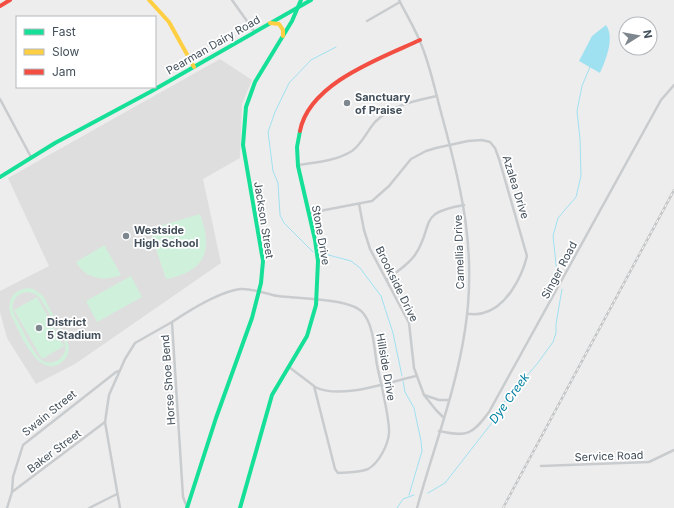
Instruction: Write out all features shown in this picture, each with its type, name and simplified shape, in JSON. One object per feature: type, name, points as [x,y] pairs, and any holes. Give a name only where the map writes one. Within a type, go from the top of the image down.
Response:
[{"type":"main road","points":[[0,6],[10,0]]},
{"type":"main road","points":[[149,0],[171,26],[194,67]]},
{"type":"main road","name":"Jackson Street","points":[[187,508],[260,292],[263,261],[245,160],[244,125],[246,107],[255,82],[283,36],[301,0]]},
{"type":"main road","name":"Pearman Dairy Road","points":[[0,177],[31,158],[194,67],[268,23],[311,0]]},
{"type":"main road","points":[[268,23],[279,24],[283,30],[283,36]]},
{"type":"main road","name":"Stone Drive","points":[[240,508],[272,395],[305,342],[314,313],[318,269],[309,213],[298,165],[297,148],[301,126],[313,102],[322,93],[346,77],[420,40]]},
{"type":"street","points":[[232,0],[254,31]]},
{"type":"street","points":[[368,21],[400,1]]},
{"type":"street","name":"Camellia Drive","points":[[400,1],[420,40],[450,144],[464,205],[470,270],[467,314],[460,356],[417,508]]},
{"type":"street","name":"Singer Road","points":[[439,431],[461,435],[468,434],[478,428],[489,412],[661,100],[674,85]]},
{"type":"street","points":[[298,165],[346,154],[359,144],[375,122],[391,109],[403,104],[436,96]]},
{"type":"street","points":[[0,99],[31,158]]},
{"type":"street","name":"Azalea Drive","points":[[309,213],[372,201],[389,186],[411,159],[417,155],[450,144],[482,140],[490,142],[495,148],[517,218],[527,256],[524,270],[513,289],[501,302],[484,313],[467,314]]},
{"type":"street","name":"Brookside Drive","points":[[359,204],[364,230],[370,249],[409,323],[416,376],[424,394],[443,417]]},
{"type":"street","points":[[387,280],[415,256],[429,220],[433,216],[448,207],[464,205]]},
{"type":"street","name":"Hillside Drive","points":[[172,322],[192,309],[233,291],[250,290],[343,304],[356,307],[363,312],[371,328],[389,433],[377,462],[369,468],[359,472],[338,473],[335,470],[314,386]]},
{"type":"street","name":"Horse Shoe Bend","points":[[120,508],[105,422],[109,395],[130,349],[135,343],[172,322],[183,498],[187,508]]},
{"type":"street","points":[[289,367],[321,390],[336,392],[416,376]]},
{"type":"street","name":"Swain Street","points":[[7,508],[12,492],[13,477],[23,445],[89,392],[116,372],[120,371]]},
{"type":"street","points":[[424,394],[439,400],[448,400]]},
{"type":"street","name":"Baker Street","points":[[12,492],[105,422]]},
{"type":"street","name":"Service Road","points":[[541,466],[649,462],[674,450]]},
{"type":"street","points":[[89,508],[118,494]]},
{"type":"shaded area","name":"Westside High School","points":[[220,59],[252,80],[242,104],[240,158],[203,179],[221,263],[75,364],[36,384],[7,338],[0,312],[0,291],[49,266],[8,178]]},
{"type":"green space","points":[[200,214],[206,238],[206,248],[203,257],[198,264],[190,270],[166,279],[151,234],[156,227]]},
{"type":"green space","points":[[105,246],[121,275],[108,278],[96,278],[80,268],[76,262]]},
{"type":"green space","points":[[131,276],[142,297],[97,322],[86,301]]},
{"type":"green space","points":[[30,288],[43,296],[68,343],[69,351],[66,358],[62,362],[53,366],[45,365],[37,360],[24,342],[11,315],[10,305],[13,296],[20,290]],"holes":[[[28,292],[35,294],[40,298],[64,339],[64,353],[59,359],[52,363],[43,361],[39,358],[27,339],[13,310],[14,302],[17,296]]]},
{"type":"green space","name":"District 5 Stadium","points":[[37,297],[64,346],[42,359],[14,310]]},
{"type":"water","points":[[606,25],[609,30],[610,42],[600,73],[579,61],[592,36]]},
{"type":"waterway","points":[[313,252],[284,223],[280,215],[278,183],[273,171],[268,132],[275,112],[289,83],[311,60],[336,47]]},
{"type":"waterway","name":"Dye Creek","points":[[558,282],[553,236],[558,218],[576,197],[581,176],[580,139],[577,111],[582,86],[590,67]]},
{"type":"waterway","points":[[321,253],[351,261],[360,268],[381,296],[393,333],[402,376]]},
{"type":"waterway","name":"Dye Creek","points":[[428,493],[445,483],[491,424],[505,401],[537,364],[553,342],[556,333],[556,324],[562,289]]},
{"type":"waterway","points":[[403,381],[405,392],[414,408],[422,451],[409,495]]},
{"type":"waterway","name":"Dye Creek","points":[[397,508],[403,499],[414,495]]},
{"type":"railway","points":[[503,508],[674,190]]},
{"type":"traffic: fast","points":[[187,508],[216,418],[252,318],[261,283],[263,261],[243,145],[246,107],[255,82],[292,21],[301,0]]},
{"type":"traffic: fast","points":[[0,177],[55,143],[150,92],[311,0]]},
{"type":"traffic: fast","points":[[240,508],[272,395],[307,336],[316,305],[318,261],[315,240],[298,166],[297,147],[300,131]]},
{"type":"traffic: slow","points":[[149,0],[169,22],[194,67]]},
{"type":"traffic: slow","points":[[270,23],[279,24],[283,30],[283,36]]},
{"type":"traffic: jam","points":[[0,6],[10,0]]},
{"type":"traffic: jam","points":[[300,131],[306,114],[317,99],[332,86],[367,64],[420,40]]},
{"type":"place","name":"Sanctuary of Praise","points":[[347,103]]},
{"type":"place","name":"Westside High School","points":[[126,236]]},
{"type":"place","name":"District 5 Stadium","points":[[39,328]]}]
